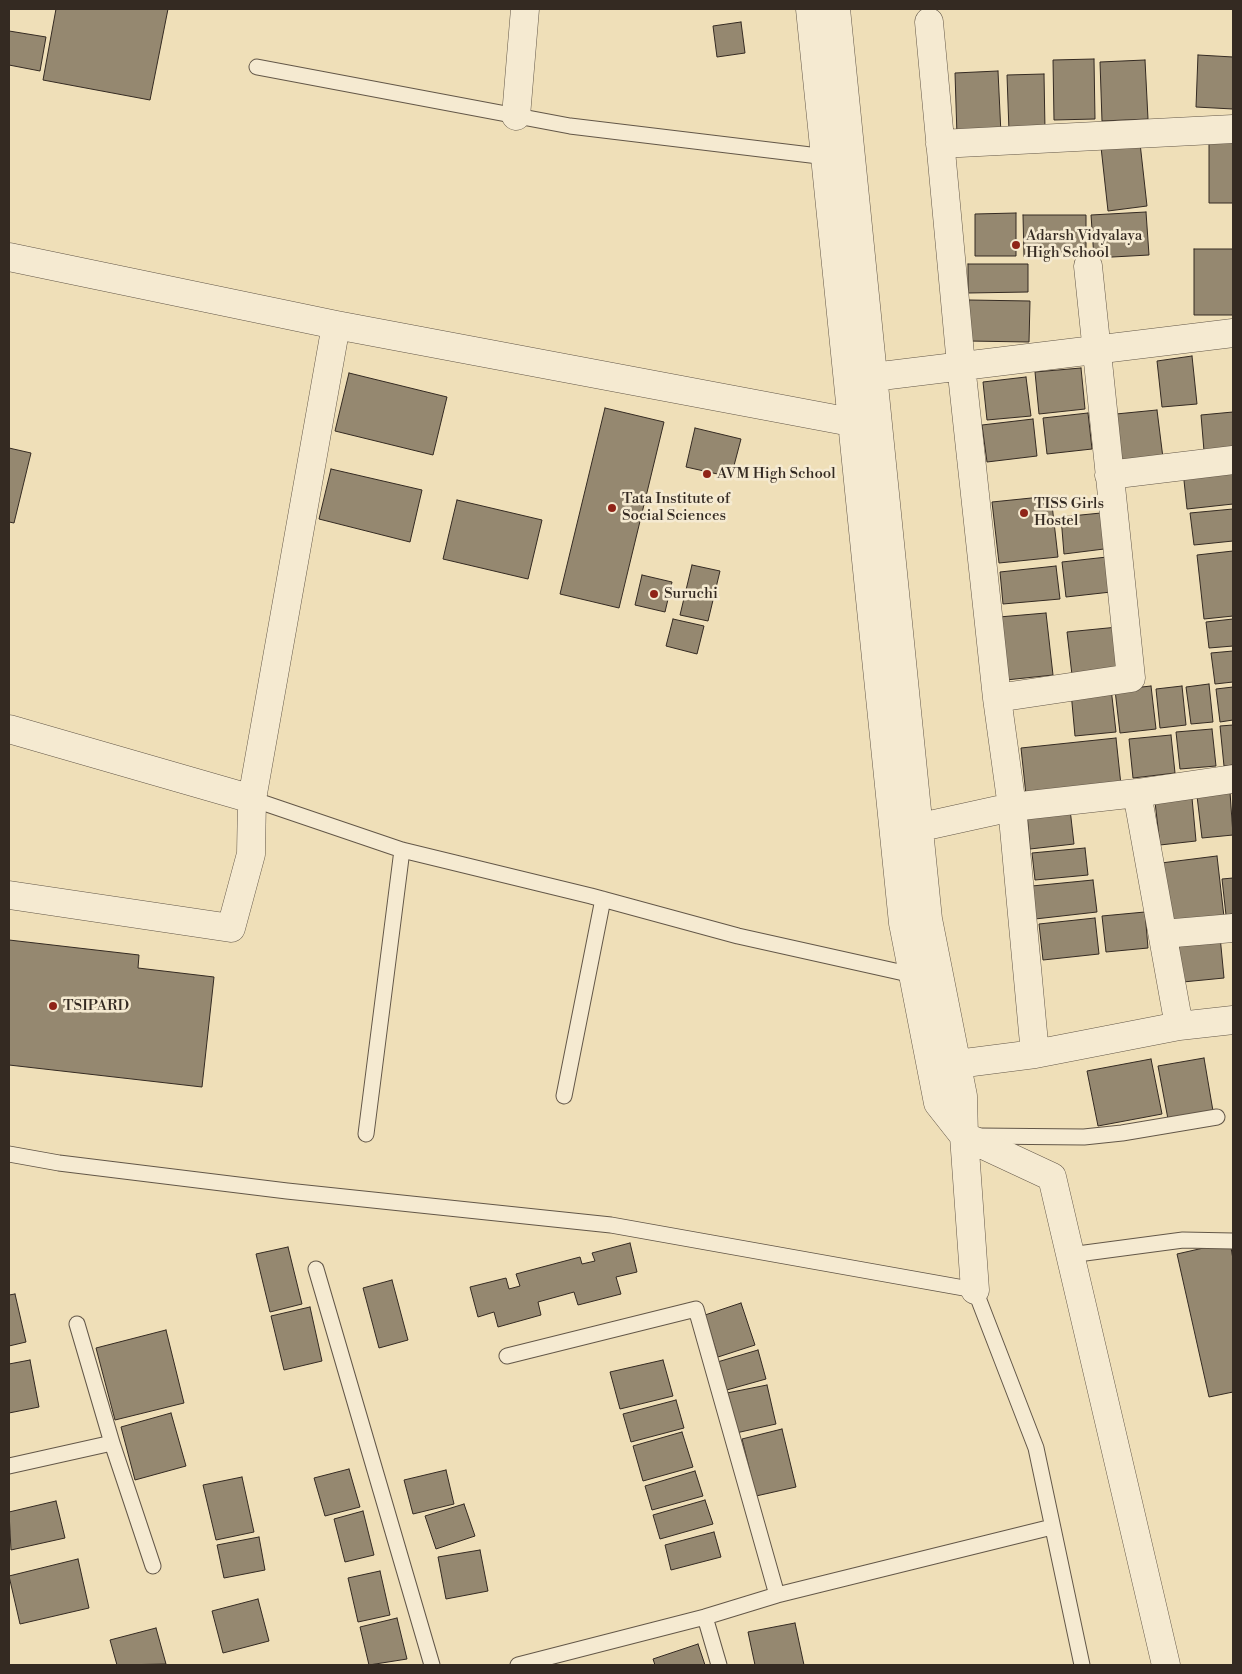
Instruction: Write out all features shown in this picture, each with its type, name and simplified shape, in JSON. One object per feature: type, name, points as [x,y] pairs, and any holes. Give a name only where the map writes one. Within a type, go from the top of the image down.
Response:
[{"type":"street","points":[[516,116],[525,9]]},
{"type":"street","points":[[810,9],[840,156],[873,377],[864,421]]},
{"type":"street","points":[[836,9],[840,156],[864,421],[907,830],[928,920],[963,1096],[964,1136],[976,1290]]},
{"type":"street","points":[[929,22],[961,365],[997,698],[1012,806],[1035,1054]]},
{"type":"street","points":[[940,144],[1233,129]]},
{"type":"street","points":[[9,257],[336,325],[864,421]]},
{"type":"street","points":[[997,698],[1131,678],[1088,266]]},
{"type":"street","points":[[9,895],[231,928],[251,854],[252,799],[336,325]]},
{"type":"street","points":[[873,377],[1233,333]]},
{"type":"street","points":[[1109,474],[1233,460]]},
{"type":"street","points":[[9,729],[252,799]]},
{"type":"street","points":[[907,830],[1012,806],[1137,793],[1233,779]]},
{"type":"street","points":[[1137,793],[1180,1026]]},
{"type":"street","points":[[907,830],[903,923],[938,1103],[964,1136],[1052,1177],[1166,1665]]},
{"type":"street","points":[[1163,934],[1233,928]]},
{"type":"street","points":[[957,1064],[1035,1054],[1180,1026],[1233,1020]]},
{"type":"lane","points":[[258,67],[570,126],[840,156]]},
{"type":"lane","points":[[252,799],[402,850],[603,899],[738,936],[913,975]]},
{"type":"lane","points":[[366,1134],[402,850]]},
{"type":"lane","points":[[564,1096],[603,899]]},
{"type":"lane","points":[[964,1136],[1084,1137],[1122,1133],[1217,1117]]},
{"type":"lane","points":[[9,1154],[59,1163],[287,1191],[610,1225],[976,1290],[1036,1448],[1082,1665]]},
{"type":"lane","points":[[1070,1255],[1183,1240],[1233,1241]]},
{"type":"lane","points":[[316,1269],[432,1665]]},
{"type":"lane","points":[[507,1356],[696,1309],[777,1595]]},
{"type":"lane","points":[[77,1324],[112,1443],[152,1566]]},
{"type":"lane","points":[[9,1466],[112,1443]]},
{"type":"lane","points":[[518,1665],[547,1662],[777,1595],[1052,1527]]},
{"type":"lane","points":[[705,1617],[719,1665]]},
{"type":"building","points":[[56,9],[168,9],[150,100],[43,80]]},
{"type":"building","points":[[741,22],[745,53],[717,57],[713,26]]},
{"type":"building","points":[[9,31],[46,37],[40,71],[9,65]]},
{"type":"building","points":[[1198,55],[1233,57],[1233,109],[1196,107]]},
{"type":"building","points":[[1094,59],[1095,119],[1054,120],[1053,60]]},
{"type":"building","points":[[1145,60],[1148,119],[1102,121],[1100,62]]},
{"type":"building","points":[[998,71],[1001,134],[957,136],[955,73]]},
{"type":"building","points":[[1044,74],[1045,130],[1009,131],[1007,75]]},
{"type":"building","points":[[1209,134],[1233,134],[1233,203],[1209,203]]},
{"type":"building","points":[[1140,143],[1147,206],[1108,211],[1101,147]]},
{"type":"building","points":[[1146,212],[1149,255],[1094,258],[1091,215]]},
{"type":"building","points":[[1016,213],[1016,256],[975,256],[975,214]]},
{"type":"building","points":[[1023,215],[1086,215],[1086,256],[1024,257]]},
{"type":"building","points":[[1194,249],[1233,249],[1233,315],[1194,315]]},
{"type":"building","points":[[968,264],[1028,264],[1028,292],[968,293]]},
{"type":"building","points":[[969,300],[1030,301],[1029,342],[968,341]]},
{"type":"building","points":[[1192,356],[1197,404],[1162,407],[1157,361]]},
{"type":"building","points":[[1081,368],[1085,409],[1039,414],[1035,372]]},
{"type":"building","points":[[349,373],[447,397],[433,455],[335,431]]},
{"type":"building","points":[[1026,377],[1031,416],[987,420],[983,382]]},
{"type":"building","name":"Tata Institute of Social Sciences","points":[[605,408],[664,422],[619,608],[560,594]]},
{"type":"building","points":[[1157,410],[1163,458],[1121,463],[1116,414]]},
{"type":"building","points":[[1233,412],[1233,448],[1204,451],[1201,415]]},
{"type":"building","points":[[1088,413],[1092,449],[1047,454],[1043,418]]},
{"type":"building","points":[[1033,419],[1037,456],[987,462],[982,425]]},
{"type":"building","points":[[695,428],[741,439],[731,477],[686,467]]},
{"type":"building","points":[[9,448],[31,453],[14,523],[9,522]]},
{"type":"building","points":[[1233,466],[1233,504],[1187,509],[1183,471]]},
{"type":"building","points":[[331,469],[422,490],[410,542],[319,519]]},
{"type":"building","points":[[1051,496],[1058,557],[999,563],[992,502]]},
{"type":"building","points":[[457,500],[542,520],[528,579],[443,559]]},
{"type":"building","points":[[1233,509],[1233,541],[1194,545],[1190,513]]},
{"type":"building","points":[[1101,513],[1104,549],[1064,554],[1061,517]]},
{"type":"building","points":[[1233,551],[1233,616],[1204,619],[1197,555]]},
{"type":"building","points":[[1107,557],[1111,592],[1066,597],[1062,562]]},
{"type":"building","points":[[692,565],[720,571],[708,621],[680,615]]},
{"type":"building","points":[[1056,566],[1060,599],[1003,604],[1000,572]]},
{"type":"building","name":"Suruchi","points":[[642,575],[672,582],[665,612],[635,605]]},
{"type":"building","points":[[1046,613],[1053,675],[1006,680],[999,617]]},
{"type":"building","points":[[673,619],[704,626],[697,654],[666,646]]},
{"type":"building","points":[[1233,619],[1233,646],[1209,648],[1206,622]]},
{"type":"building","points":[[1118,627],[1123,669],[1072,675],[1067,632]]},
{"type":"building","points":[[1233,651],[1233,682],[1215,684],[1211,653]]},
{"type":"building","points":[[1209,684],[1213,722],[1191,724],[1186,687]]},
{"type":"building","points":[[1151,686],[1156,729],[1120,733],[1115,690]]},
{"type":"building","points":[[1182,686],[1186,725],[1160,728],[1156,689]]},
{"type":"building","points":[[1233,687],[1233,720],[1220,722],[1216,689]]},
{"type":"building","points":[[1111,688],[1116,732],[1075,736],[1071,692]]},
{"type":"building","points":[[1233,725],[1233,765],[1224,766],[1220,726]]},
{"type":"building","points":[[1212,729],[1216,766],[1180,769],[1176,732]]},
{"type":"building","points":[[1171,735],[1175,773],[1133,778],[1129,739]]},
{"type":"building","points":[[1116,738],[1121,785],[1026,795],[1021,748]]},
{"type":"building","points":[[1230,792],[1233,835],[1202,838],[1197,796]]},
{"type":"building","points":[[1192,798],[1196,841],[1160,845],[1155,802]]},
{"type":"building","points":[[1070,809],[1074,844],[1030,849],[1027,813]]},
{"type":"building","points":[[1085,848],[1088,875],[1035,880],[1032,853]]},
{"type":"building","points":[[1217,856],[1224,917],[1168,923],[1161,863]]},
{"type":"building","points":[[1233,878],[1233,914],[1226,915],[1222,879]]},
{"type":"building","points":[[1093,880],[1097,912],[1035,919],[1032,886]]},
{"type":"building","points":[[1145,912],[1148,948],[1106,952],[1102,916]]},
{"type":"building","points":[[1095,918],[1099,954],[1043,960],[1039,924]]},
{"type":"building","points":[[1220,936],[1224,978],[1183,982],[1178,940]]},
{"type":"building","points":[[9,940],[139,955],[138,968],[214,977],[202,1087],[9,1065]]},
{"type":"building","points":[[1204,1058],[1213,1111],[1168,1119],[1158,1066]]},
{"type":"building","points":[[1151,1059],[1162,1114],[1098,1126],[1087,1071]]},
{"type":"building","points":[[1230,1242],[1233,1259],[1233,1392],[1209,1397],[1177,1254]]},
{"type":"building","points":[[630,1243],[637,1272],[616,1277],[621,1294],[578,1305],[574,1292],[538,1302],[541,1315],[498,1327],[494,1312],[478,1317],[470,1287],[506,1278],[509,1289],[520,1286],[516,1274],[580,1257],[582,1264],[595,1261],[592,1253]]},
{"type":"building","points":[[288,1247],[302,1304],[270,1312],[256,1254]]},
{"type":"building","points":[[392,1280],[408,1340],[379,1348],[363,1288]]},
{"type":"building","points":[[15,1294],[26,1342],[9,1346],[9,1295]]},
{"type":"building","points":[[741,1303],[755,1345],[718,1357],[705,1315]]},
{"type":"building","points":[[310,1307],[322,1361],[284,1370],[271,1316]]},
{"type":"building","points":[[166,1330],[184,1403],[115,1420],[96,1348]]},
{"type":"building","points":[[758,1350],[766,1379],[723,1391],[714,1363]]},
{"type":"building","points":[[30,1360],[39,1407],[9,1413],[9,1364]]},
{"type":"building","points":[[663,1360],[673,1396],[620,1409],[610,1372]]},
{"type":"building","points":[[767,1385],[776,1424],[736,1433],[727,1393]]},
{"type":"building","points":[[676,1400],[684,1428],[631,1442],[623,1414]]},
{"type":"building","points":[[171,1413],[186,1466],[135,1480],[121,1427]]},
{"type":"building","points":[[782,1429],[796,1487],[756,1496],[742,1439]]},
{"type":"building","points":[[682,1432],[693,1467],[643,1481],[633,1446]]},
{"type":"building","points":[[349,1469],[360,1507],[325,1516],[314,1478]]},
{"type":"building","points":[[446,1470],[454,1504],[413,1514],[404,1480]]},
{"type":"building","points":[[695,1471],[703,1496],[652,1510],[645,1486]]},
{"type":"building","points":[[242,1477],[254,1532],[216,1540],[203,1485]]},
{"type":"building","points":[[705,1500],[713,1524],[660,1539],[653,1515]]},
{"type":"building","points":[[56,1501],[65,1538],[11,1550],[9,1512]]},
{"type":"building","points":[[464,1504],[475,1536],[436,1549],[425,1516]]},
{"type":"building","points":[[363,1511],[374,1555],[345,1562],[334,1519]]},
{"type":"building","points":[[714,1532],[721,1557],[671,1570],[665,1545]]},
{"type":"building","points":[[259,1537],[265,1570],[224,1578],[217,1545]]},
{"type":"building","points":[[480,1550],[488,1591],[446,1599],[438,1557]]},
{"type":"building","points":[[78,1559],[89,1608],[20,1624],[9,1576]]},
{"type":"building","points":[[380,1571],[390,1615],[358,1622],[348,1578]]},
{"type":"building","points":[[258,1599],[269,1641],[223,1653],[212,1611]]},
{"type":"building","points":[[397,1618],[407,1659],[369,1665],[360,1627]]},
{"type":"building","points":[[795,1623],[804,1665],[755,1665],[748,1632]]},
{"type":"building","points":[[156,1628],[166,1664],[117,1665],[110,1640]]},
{"type":"building","points":[[698,1644],[705,1665],[655,1665],[653,1659]]},
{"type":"place","name":"Adarsh Vidyalaya High School","points":[[1016,245]]},
{"type":"place","name":"AVM High School","points":[[707,474]]},
{"type":"place","name":"Tata Institute of Social Sciences","points":[[612,508]]},
{"type":"place","name":"TISS Girls Hostel","points":[[1024,513]]},
{"type":"place","name":"Suruchi","points":[[654,594]]},
{"type":"place","name":"TSIPARD","points":[[53,1006]]}]
